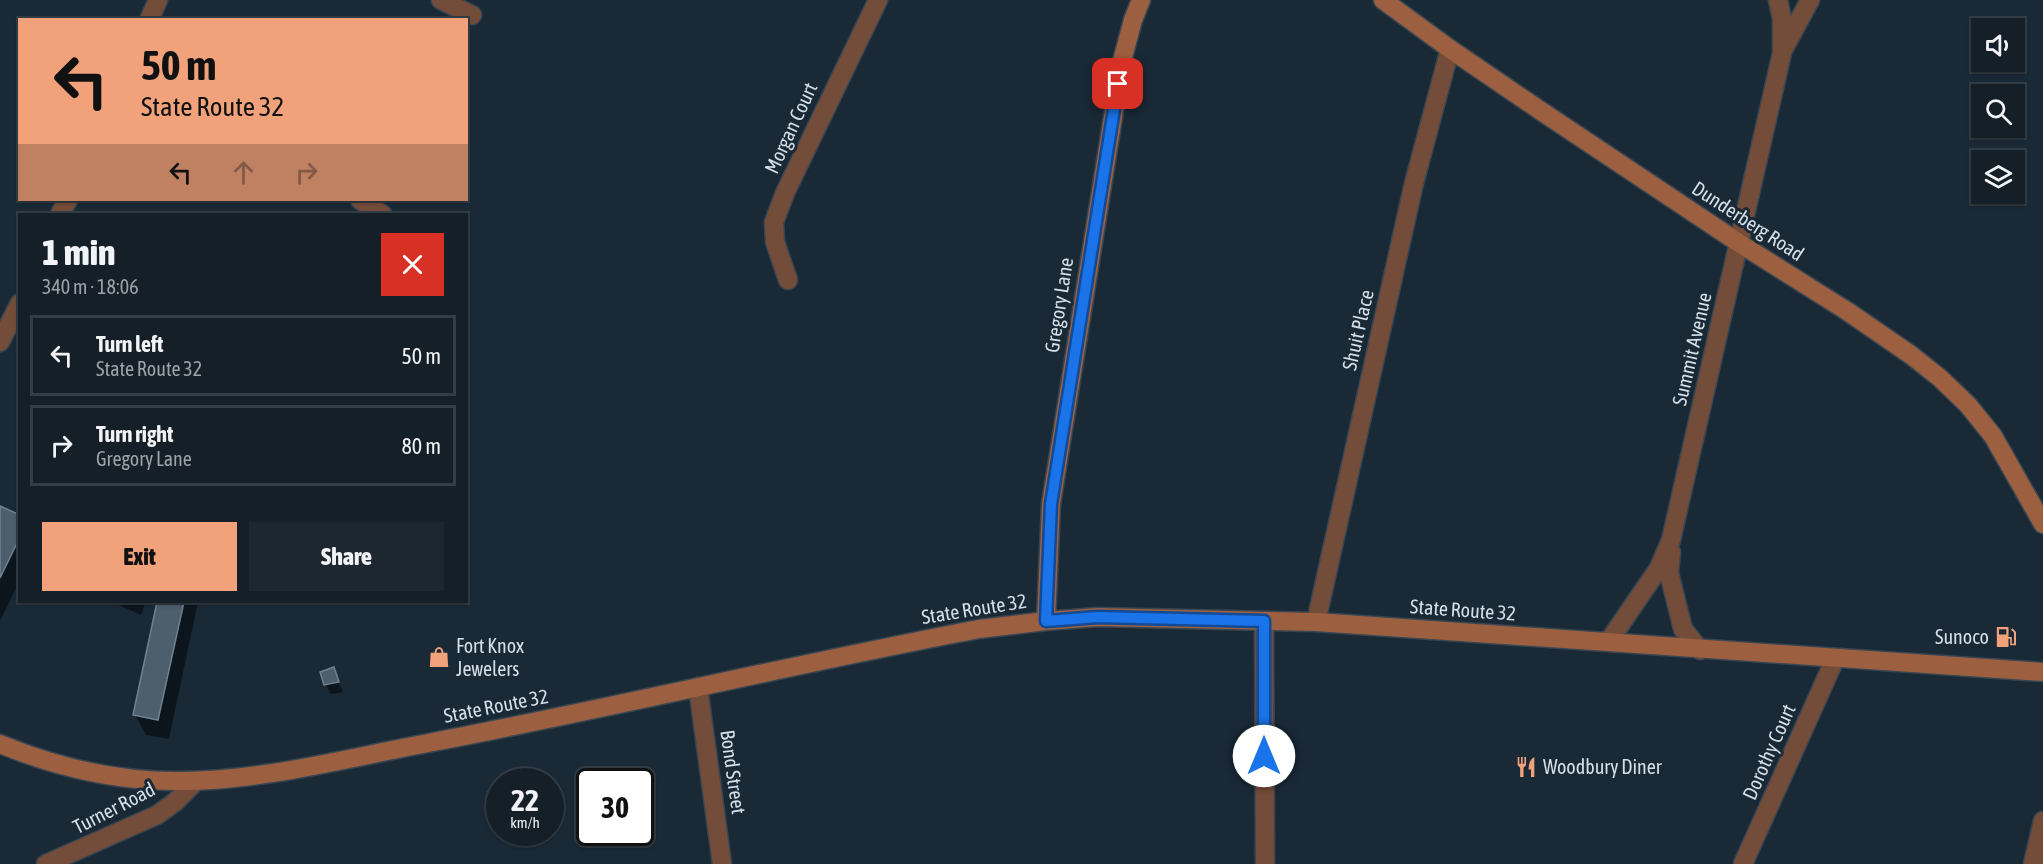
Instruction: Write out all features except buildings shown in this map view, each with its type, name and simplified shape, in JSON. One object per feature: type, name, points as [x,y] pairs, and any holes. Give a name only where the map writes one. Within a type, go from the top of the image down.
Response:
[{"type":"main road","name":"Gregory Lane","points":[[1046,621],[1053,492],[1122,61],[1141,0]]},
{"type":"main road","name":"Dunderberg Road","points":[[1383,0],[1450,49],[1739,243],[1847,311],[1940,378],[1968,405],[1994,436],[2043,524]]},
{"type":"main road","name":"State Route 32","points":[[0,744],[51,763],[98,774],[155,781],[195,781],[238,777],[455,738],[943,636],[1046,621],[1108,617],[1316,622],[2043,672]]},
{"type":"street","points":[[150,18],[158,0]]},
{"type":"street","points":[[441,0],[472,15]]},
{"type":"street","name":"Morgan Court","points":[[788,280],[775,242],[774,222],[785,193],[878,0]]},
{"type":"street","name":"Summit Avenue","points":[[1609,641],[1659,568],[1671,540],[1782,53],[1782,19],[1778,0]]},
{"type":"street","name":"Summit Avenue","points":[[1782,53],[1810,0]]},
{"type":"street","name":"Shuit Place","points":[[1316,622],[1414,183],[1450,49]]},
{"type":"street","points":[[362,201],[380,213]]},
{"type":"street","points":[[0,342],[18,307]]},
{"type":"street","points":[[1671,540],[1669,573],[1683,629],[1700,650]]},
{"type":"street","points":[[1264,621],[1265,864]]},
{"type":"street","name":"Dorothy Court","points":[[1743,864],[1835,659]]},
{"type":"street","name":"Bond Street","points":[[698,687],[722,864]]},
{"type":"street","name":"Turner Road","points":[[46,864],[157,815],[175,802],[195,781]]},
{"type":"street","points":[[2033,864],[2043,820]]},
{"type":"place","name":"Sunoco","points":[[2006,637]]},
{"type":"place","name":"Fort Knox Jewelers","points":[[439,657]]},
{"type":"place","name":"Woodbury Diner","points":[[1526,767]]},
{"type":"route","points":[[1118,84],[1051,504],[1046,621],[1098,617],[1264,621],[1264,756]]}]
